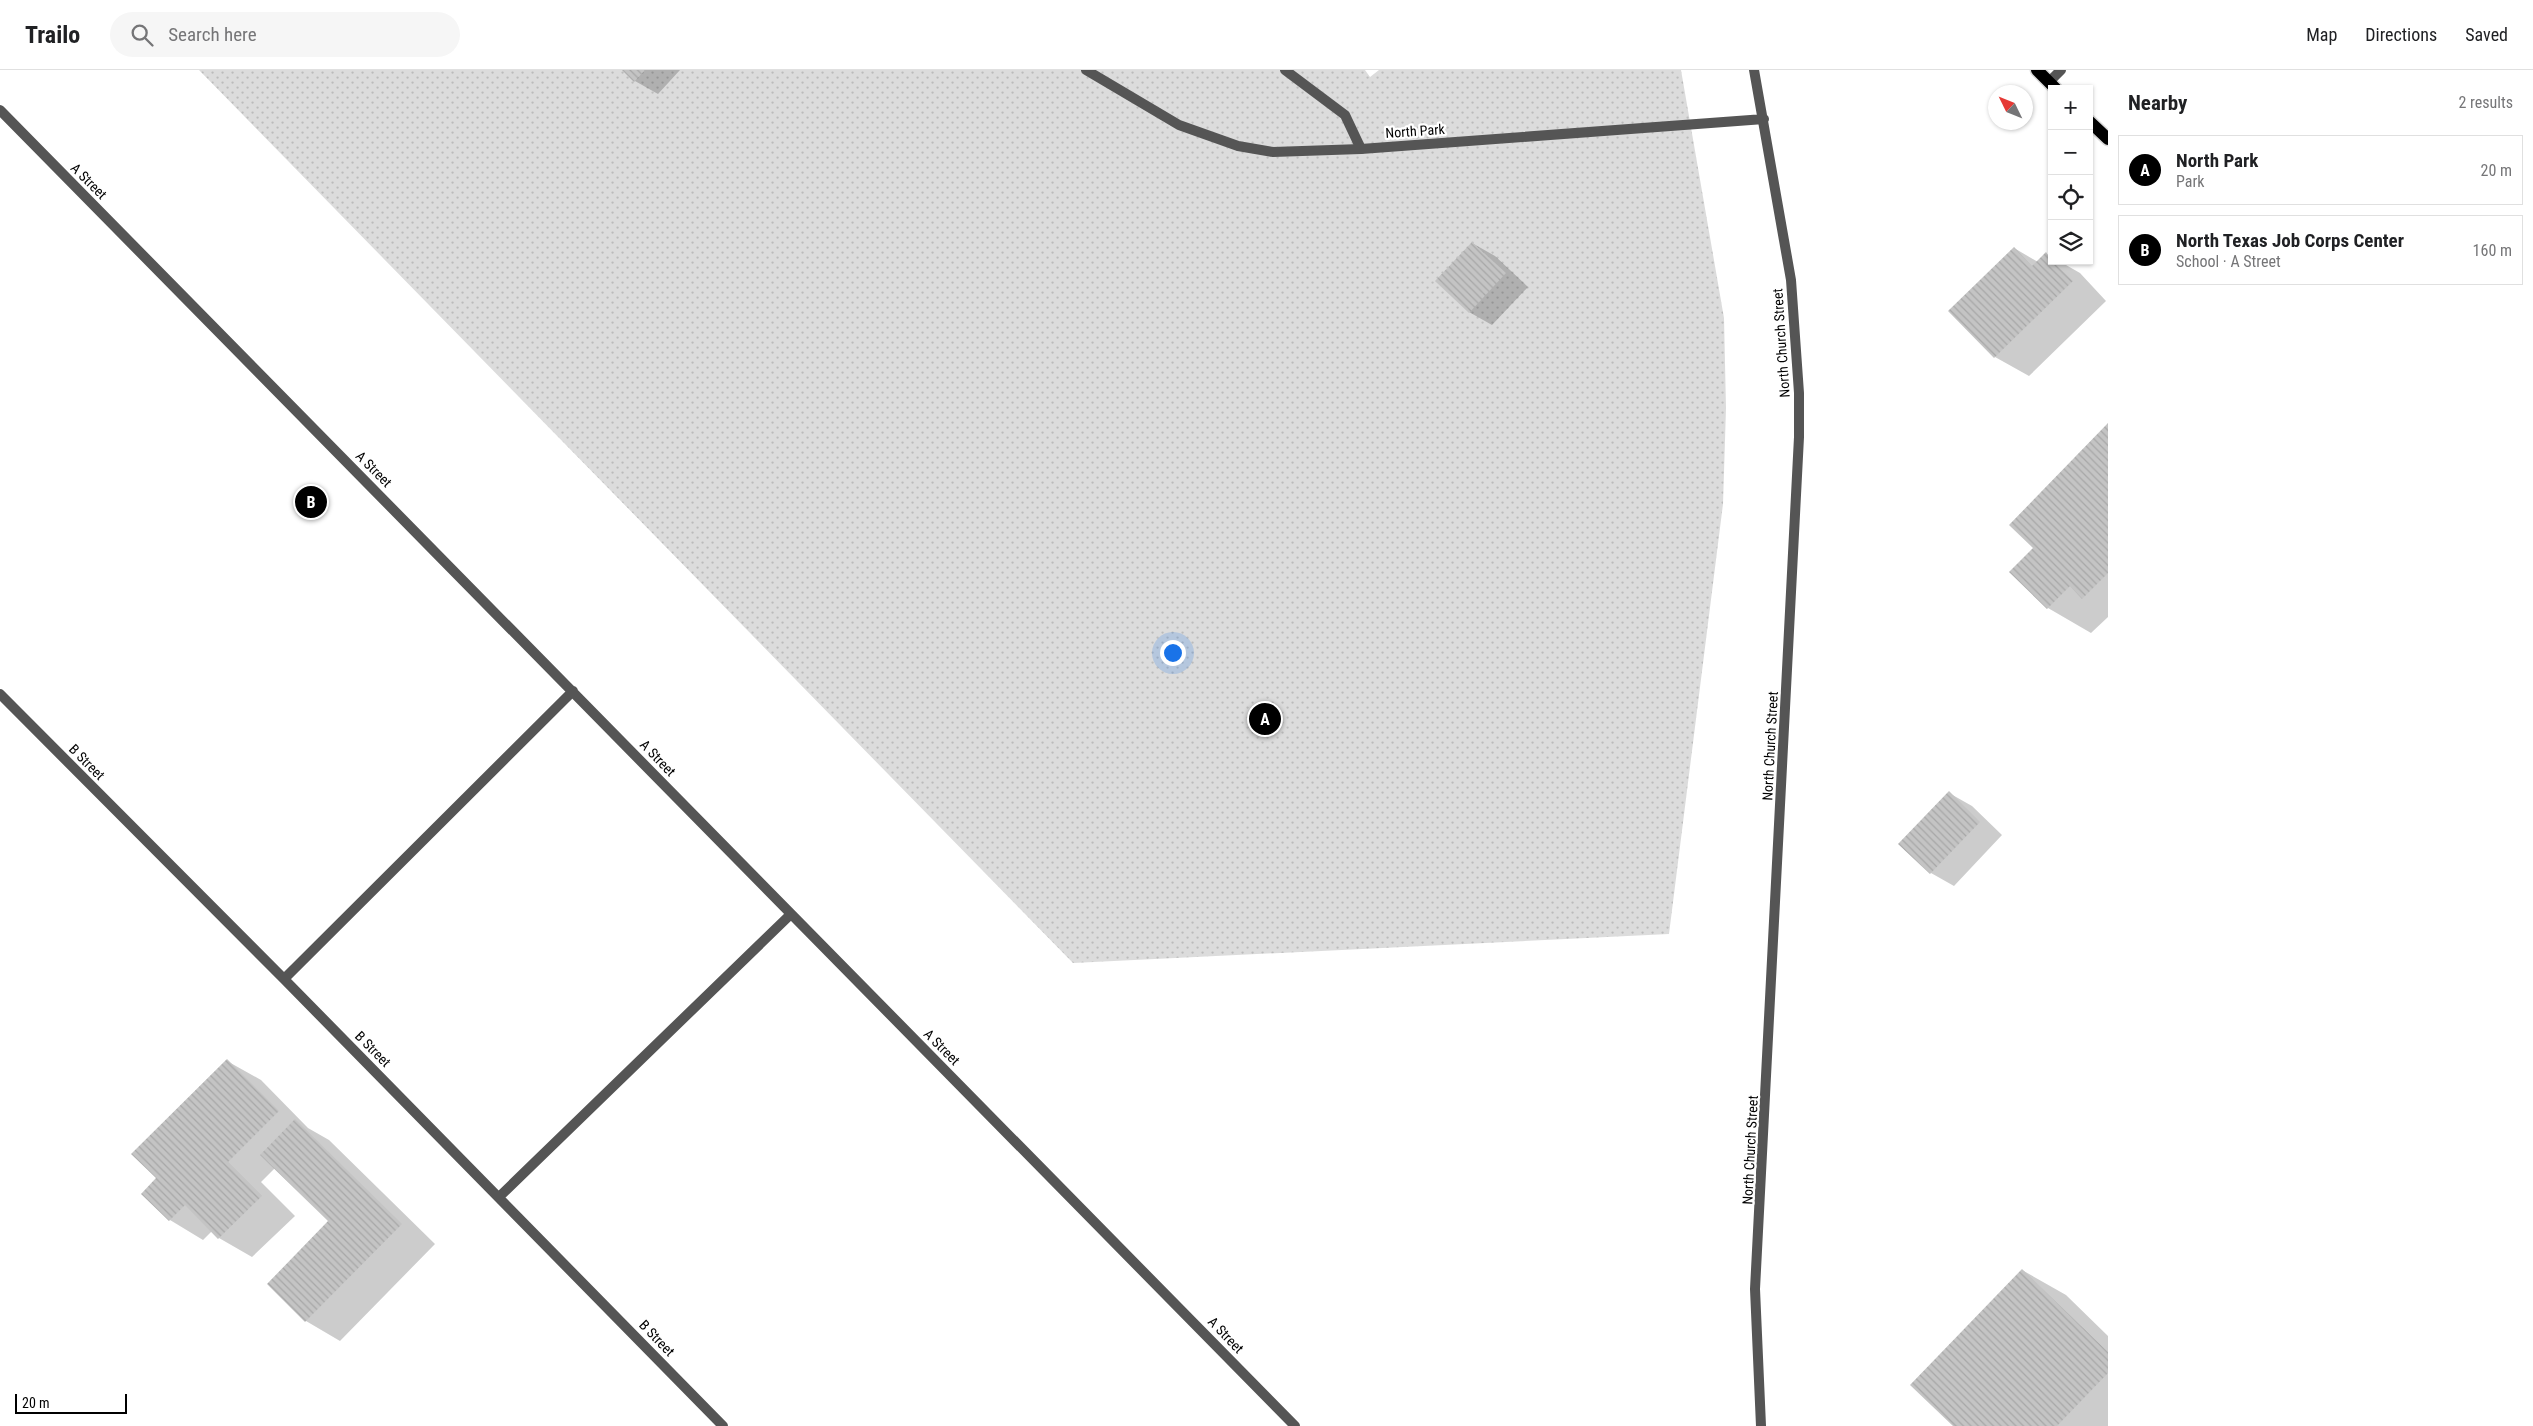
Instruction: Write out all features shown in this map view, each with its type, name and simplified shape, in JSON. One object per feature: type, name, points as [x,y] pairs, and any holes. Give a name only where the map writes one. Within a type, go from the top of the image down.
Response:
[{"type":"main road","points":[[2037,70],[2053,85]]},
{"type":"main road","points":[[2093,125],[2108,139]]},
{"type":"street","name":"North Park","points":[[1086,70],[1179,125],[1238,146],[1273,152],[1362,149],[1764,119]]},
{"type":"street","points":[[1285,70],[1345,115],[1362,149]]},
{"type":"street","name":"North Church Street","points":[[1754,70],[1791,280],[1799,393],[1799,436],[1756,1289],[1761,1426]]},
{"type":"street","points":[[2053,85],[2061,70]]},
{"type":"street","name":"A Street","points":[[0,110],[1295,1426]]},
{"type":"street","points":[[284,979],[573,691]]},
{"type":"street","name":"B Street","points":[[0,694],[284,979],[723,1426]]},
{"type":"street","points":[[499,1197],[790,914]]},
{"type":"shaded area","points":[[199,70],[1365,70],[1370,77],[1379,70],[1681,70],[1724,318],[1726,408],[1723,504],[1669,934],[1073,963]]},
{"type":"building","points":[[622,70],[645,70],[634,82]]},
{"type":"building","points":[[1472,242],[1506,273],[1469,313],[1435,281]]},
{"type":"building","points":[[2014,247],[2032,266],[2046,252],[2048,255],[2048,265],[2056,265],[2073,281],[1994,358],[1948,311]]},
{"type":"building","points":[[2108,423],[2108,573],[2082,599],[2070,586],[2047,609],[2009,572],[2033,548],[2009,525]]},
{"type":"building","points":[[1949,791],[1980,822],[1930,874],[1898,844]]},
{"type":"building","points":[[227,1059],[279,1111],[228,1162],[262,1196],[218,1239],[185,1205],[169,1221],[141,1194],[156,1178],[131,1154]]},
{"type":"building","points":[[295,1119],[402,1224],[305,1322],[267,1284],[328,1221],[260,1155]]},
{"type":"building","points":[[2022,1269],[2108,1352],[2108,1373],[2057,1426],[1953,1426],[1910,1385]]},
{"type":"place","name":"North Texas Job Corps Center","points":[[311,502]]},
{"type":"place","name":"North Park","points":[[1265,719]]}]
